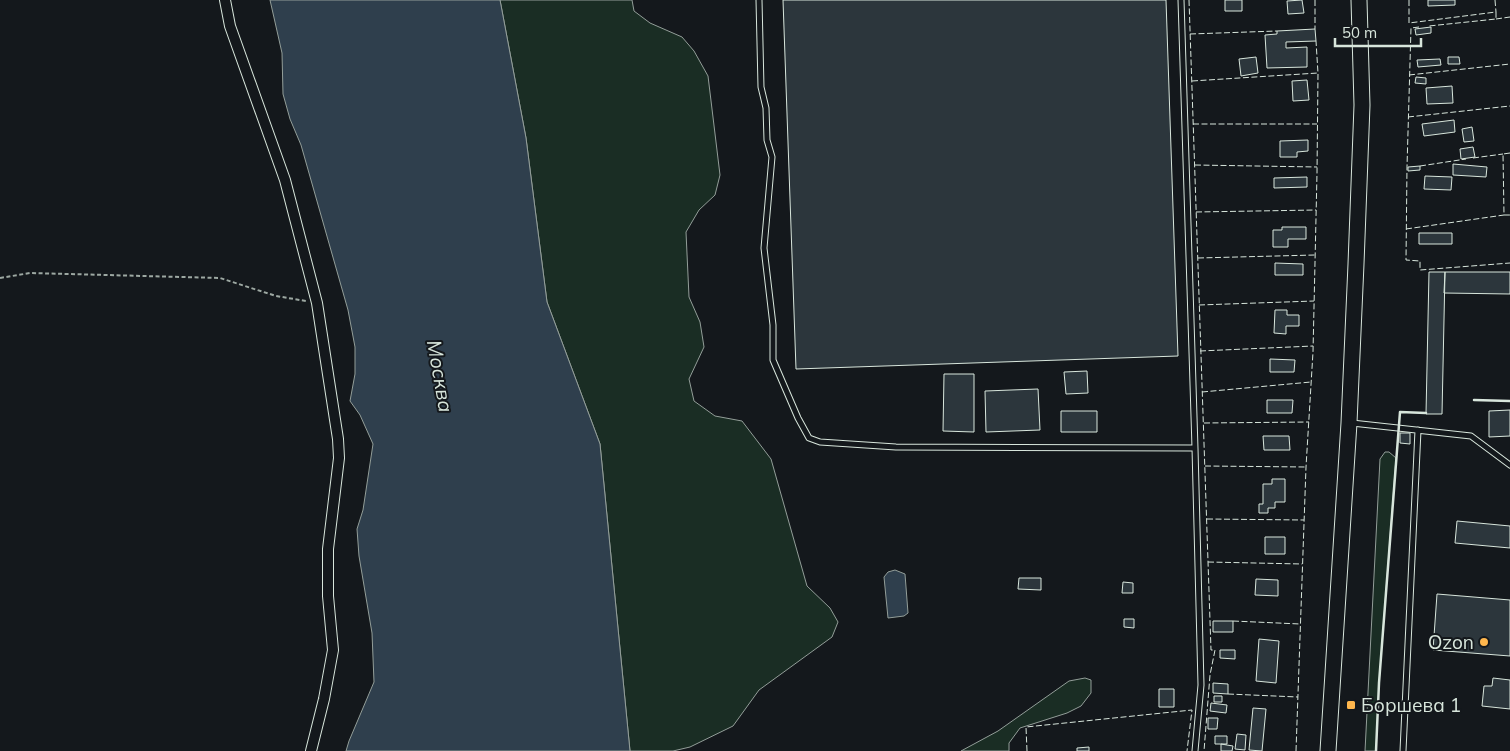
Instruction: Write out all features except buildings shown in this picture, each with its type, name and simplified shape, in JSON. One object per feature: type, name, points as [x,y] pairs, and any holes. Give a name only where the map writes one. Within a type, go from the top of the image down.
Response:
[{"type":"main road","points":[[1328,751],[1349,423],[1362,105],[1359,0]]},
{"type":"street","points":[[225,0],[230,26],[285,180],[317,303],[338,439],[339,458],[328,549],[328,596],[333,650],[324,699],[311,751]]},
{"type":"lane","points":[[759,0],[761,87],[766,108],[767,140],[772,157],[764,248],[773,325],[773,360],[798,418],[809,438],[820,442],[896,447],[1195,448]]},
{"type":"lane","points":[[1181,0],[1202,685],[1196,751]]},
{"type":"lane","points":[[1349,423],[1471,436],[1510,465]]},
{"type":"lane","points":[[1403,751],[1418,430]]},
{"type":"path","points":[[0,278],[30,273],[220,278],[276,296],[317,303]]},
{"type":"green space","points":[[500,0],[632,0],[634,11],[650,23],[682,37],[694,51],[708,76],[720,175],[715,195],[699,210],[686,232],[689,297],[700,322],[704,347],[689,379],[694,401],[715,416],[742,421],[771,459],[807,586],[830,608],[838,622],[832,637],[759,690],[733,726],[690,747],[673,751],[630,751],[600,444],[547,302],[526,138]]},
{"type":"green space","points":[[1385,452],[1389,452],[1396,458],[1379,683],[1376,751],[1365,751],[1380,459]]},
{"type":"green space","points":[[1085,678],[1091,680],[1091,693],[1081,706],[1067,713],[1020,728],[1009,743],[1009,751],[961,751],[998,731],[1069,681]]},
{"type":"water","name":"Москва","points":[[270,0],[500,0],[526,138],[547,302],[600,444],[630,751],[346,751],[374,682],[372,633],[359,556],[357,529],[363,510],[373,444],[360,415],[350,401],[355,374],[355,347],[348,310],[301,145],[290,119],[283,94],[282,53]]},
{"type":"water","points":[[895,570],[905,574],[908,613],[904,616],[888,618],[884,577],[888,572]]},
{"type":"fence","points":[[1189,0],[1211,650],[1215,650],[1210,675],[1204,751]]},
{"type":"fence","points":[[1315,0],[1315,29]]},
{"type":"fence","points":[[1409,0],[1409,23],[1496,12],[1496,19],[1429,26]]},
{"type":"fence","points":[[1495,0],[1496,12]]},
{"type":"fence","points":[[1496,19],[1510,17]]},
{"type":"fence","points":[[1419,27],[1411,28],[1406,260],[1420,261],[1420,270],[1510,263]]},
{"type":"fence","points":[[1190,34],[1277,31]]},
{"type":"fence","points":[[1296,751],[1306,467],[1313,352],[1318,73],[1316,41]]},
{"type":"fence","points":[[1409,75],[1510,64]]},
{"type":"fence","points":[[1192,81],[1318,73]]},
{"type":"fence","points":[[1408,117],[1510,106]]},
{"type":"fence","points":[[1193,124],[1317,124]]},
{"type":"fence","points":[[1510,153],[1503,154],[1504,215],[1510,215]]},
{"type":"fence","points":[[1473,158],[1503,154]]},
{"type":"fence","points":[[1420,166],[1466,159]]},
{"type":"fence","points":[[1195,165],[1317,167]]},
{"type":"fence","points":[[1196,212],[1316,210]]},
{"type":"fence","points":[[1406,229],[1504,215]]},
{"type":"fence","points":[[1198,258],[1315,255]]},
{"type":"fence","points":[[1199,305],[1314,301]]},
{"type":"fence","points":[[1200,351],[1313,346]]},
{"type":"fence","points":[[1202,392],[1311,382]]},
{"type":"fence","points":[[1204,423],[1309,422]]},
{"type":"fence","points":[[1205,466],[1306,467]]},
{"type":"fence","points":[[1207,519],[1304,520]]},
{"type":"fence","points":[[1208,562],[1302,564]]},
{"type":"fence","points":[[1233,621],[1300,624]]},
{"type":"fence","points":[[1228,694],[1298,697]]},
{"type":"fence","points":[[1027,751],[1026,727],[1192,710],[1187,751]]},
{"type":"wall","points":[[1474,400],[1510,401]]},
{"type":"wall","points":[[1376,751],[1379,683],[1400,412],[1426,413]]},
{"type":"place","name":"Ozon","points":[[1484,642]]},
{"type":"place","name":"Боршева 1","points":[[1351,705]]}]
